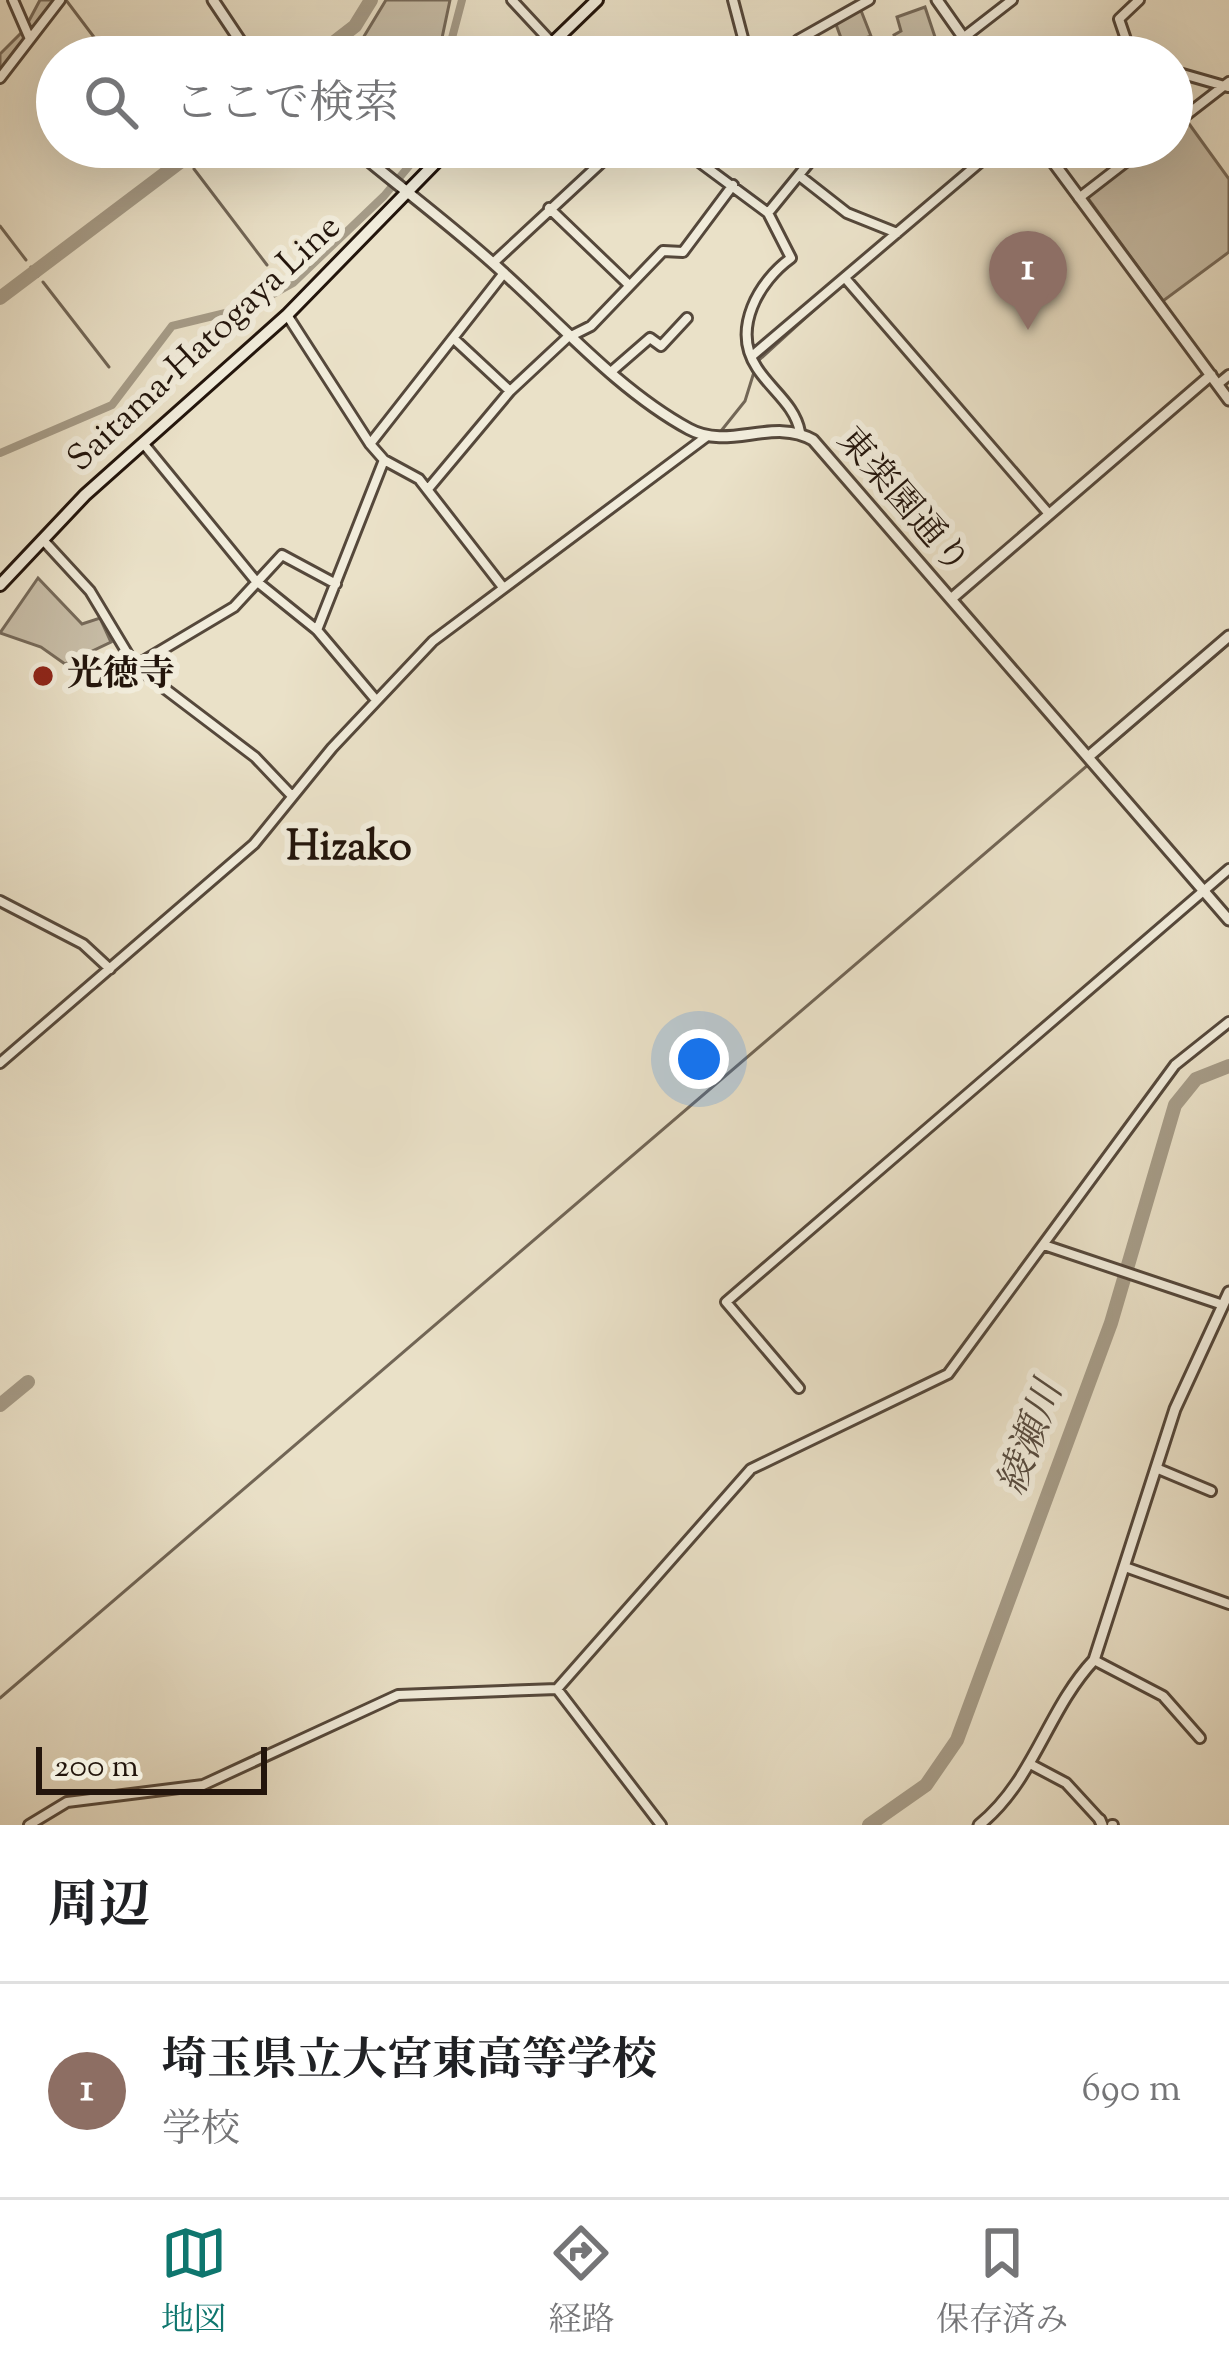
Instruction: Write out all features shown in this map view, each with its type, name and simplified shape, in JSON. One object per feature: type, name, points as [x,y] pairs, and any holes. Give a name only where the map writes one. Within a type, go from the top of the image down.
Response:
[{"type":"main road","points":[[559,36],[597,0]]},
{"type":"main road","name":"Saitama-Hatogaya Line","points":[[0,585],[142,443],[287,315],[429,168]]},
{"type":"street","points":[[14,0],[30,39]]},
{"type":"street","points":[[0,78],[60,0]]},
{"type":"street","points":[[213,0],[237,36]]},
{"type":"street","points":[[512,0],[547,36]]},
{"type":"street","points":[[733,0],[742,36]]},
{"type":"street","points":[[802,36],[869,0]]},
{"type":"street","points":[[937,0],[963,36]]},
{"type":"street","points":[[967,36],[1012,0]]},
{"type":"street","points":[[1125,36],[1119,20],[1139,0]]},
{"type":"street","points":[[1193,77],[1228,86]]},
{"type":"street","points":[[1193,111],[1228,86]]},
{"type":"street","points":[[0,1063],[254,844],[433,640],[706,436],[612,371],[504,272],[378,168]]},
{"type":"street","points":[[493,263],[594,168]]},
{"type":"street","points":[[710,168],[768,213],[791,258],[768,275],[748,323],[751,357],[797,419],[800,432]]},
{"type":"street","points":[[768,213],[807,168]]},
{"type":"street","points":[[751,357],[973,168]]},
{"type":"street","points":[[1058,168],[1229,400]]},
{"type":"street","points":[[1079,197],[1117,168]]},
{"type":"street","points":[[801,177],[848,213],[896,233]]},
{"type":"street","points":[[428,489],[510,391],[570,336],[602,315],[627,283],[663,251],[683,252],[733,184]]},
{"type":"street","points":[[549,208],[627,283]]},
{"type":"street","points":[[370,444],[504,272]]},
{"type":"street","points":[[845,278],[1049,514]]},
{"type":"street","points":[[287,315],[370,444],[384,460],[428,489],[502,586]]},
{"type":"street","points":[[612,371],[650,338],[661,346],[687,318]]},
{"type":"street","points":[[453,338],[510,391]]},
{"type":"street","points":[[951,599],[1214,380],[1229,375]]},
{"type":"street","name":"東楽園通り","points":[[706,436],[800,432],[829,455],[1229,920]]},
{"type":"street","points":[[142,443],[255,580],[317,630],[376,700]]},
{"type":"street","points":[[317,630],[384,460]]},
{"type":"street","points":[[42,539],[90,591],[135,666],[256,758],[292,796]]},
{"type":"street","points":[[135,666],[234,607],[282,555],[335,584]]},
{"type":"street","points":[[1088,758],[1229,636]]},
{"type":"street","points":[[799,1388],[726,1302],[1229,869]]},
{"type":"street","points":[[0,902],[83,944],[110,969]]},
{"type":"street","points":[[29,1825],[67,1802],[203,1785],[398,1695],[557,1689],[751,1469],[948,1374],[1175,1065],[1229,1022]]},
{"type":"street","points":[[1044,1245],[1145,1275],[1223,1305]]},
{"type":"street","points":[[979,1825],[1032,1765],[1073,1685],[1094,1660],[1175,1409],[1229,1292]]},
{"type":"street","points":[[1156,1468],[1211,1491]]},
{"type":"street","points":[[1125,1567],[1229,1604]]},
{"type":"street","points":[[1094,1660],[1163,1696],[1200,1738]]},
{"type":"street","points":[[557,1689],[661,1825]]},
{"type":"street","points":[[1032,1765],[1066,1783],[1101,1823]]},
{"type":"shaded area","points":[[40,0],[55,0],[0,73],[0,54],[24,30]]},
{"type":"shaded area","points":[[386,0],[450,0],[442,36],[364,36]]},
{"type":"shaded area","points":[[925,7],[935,36],[894,36],[901,31],[897,17]]},
{"type":"shaded area","points":[[860,8],[871,36],[840,36],[834,19]]},
{"type":"shaded area","points":[[1193,129],[1229,179],[1229,252],[1163,301],[1087,197],[1125,168],[1193,168]]},
{"type":"shaded area","points":[[38,578],[82,624],[100,618],[111,642],[65,664],[41,647],[0,633]]},
{"type":"waterway","points":[[66,0],[93,36]]},
{"type":"waterway","points":[[342,36],[355,26],[371,0]]},
{"type":"waterway","points":[[453,36],[462,0]]},
{"type":"waterway","points":[[0,298],[172,168]]},
{"type":"waterway","points":[[0,453],[112,405],[172,326],[250,307],[293,283],[407,168]]},
{"type":"waterway","points":[[194,169],[267,265]]},
{"type":"waterway","points":[[0,226],[26,260]]},
{"type":"waterway","points":[[31,267],[38,276]]},
{"type":"waterway","points":[[43,282],[109,367]]},
{"type":"waterway","points":[[758,361],[844,283]]},
{"type":"waterway","points":[[721,431],[745,401],[754,372]]},
{"type":"waterway","points":[[0,1698],[1229,644]]},
{"type":"waterway","name":"綾瀬川","points":[[869,1825],[926,1785],[957,1740],[1111,1323],[1175,1105],[1196,1079],[1229,1066]]},
{"type":"waterway","points":[[0,1405],[28,1382]]},
{"type":"place","name":"埼玉県立大宮東高等学校","points":[[1028,330]]},
{"type":"place","name":"光徳寺","points":[[43,676]]},
{"type":"district","name":"Hizako","points":[[349,849]]}]
